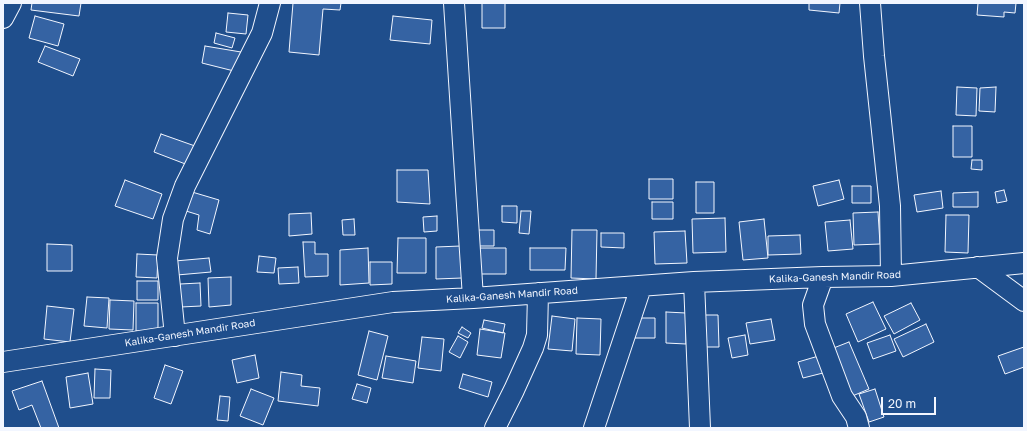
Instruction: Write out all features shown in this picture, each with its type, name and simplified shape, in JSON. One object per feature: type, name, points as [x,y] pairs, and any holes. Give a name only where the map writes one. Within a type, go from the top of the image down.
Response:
[{"type":"street","points":[[3,18],[11,3]]},
{"type":"street","points":[[175,336],[167,258],[173,219],[185,186],[262,33],[270,3]]},
{"type":"street","points":[[454,3],[473,298]]},
{"type":"street","points":[[870,3],[874,56],[890,206],[891,276]]},
{"type":"street","name":"Kalika-Ganesh Mandir Road","points":[[3,362],[393,302],[538,294],[694,282],[891,276],[1024,262]]},
{"type":"street","points":[[978,267],[1024,301]]},
{"type":"street","points":[[823,277],[813,305],[815,324],[842,396],[856,417],[859,428]]},
{"type":"street","points":[[694,282],[700,428]]},
{"type":"street","points":[[594,428],[640,286]]},
{"type":"street","points":[[495,428],[533,348],[537,335],[538,294]]},
{"type":"building","points":[[32,3],[81,3],[79,16],[31,10]]},
{"type":"building","points":[[293,3],[341,3],[340,10],[323,9],[319,55],[289,52]]},
{"type":"building","points":[[482,3],[505,3],[505,28],[482,28]]},
{"type":"building","points":[[809,3],[840,3],[839,13],[809,10]]},
{"type":"building","points":[[978,3],[1016,3],[1015,13],[1004,12],[1004,17],[977,15]]},
{"type":"building","points":[[228,13],[248,15],[246,34],[226,32]]},
{"type":"building","points":[[35,16],[64,24],[58,46],[29,38]]},
{"type":"building","points":[[393,16],[432,20],[430,44],[390,40]]},
{"type":"building","points":[[216,33],[235,38],[232,48],[214,43]]},
{"type":"building","points":[[45,46],[80,59],[73,76],[38,62]]},
{"type":"building","points":[[205,46],[241,52],[234,71],[202,63]]},
{"type":"building","points":[[957,87],[977,88],[976,116],[956,115]]},
{"type":"building","points":[[996,87],[995,112],[979,111],[980,88]]},
{"type":"building","points":[[953,126],[972,126],[972,157],[953,157]]},
{"type":"building","points":[[161,134],[195,146],[188,165],[154,152]]},
{"type":"building","points":[[972,160],[982,160],[982,170],[971,169]]},
{"type":"building","points":[[397,170],[428,170],[430,204],[397,202]]},
{"type":"building","points":[[649,179],[673,179],[673,199],[649,199]]},
{"type":"building","points":[[125,180],[162,194],[153,219],[115,206]]},
{"type":"building","points":[[839,180],[844,199],[818,206],[813,186]]},
{"type":"building","points":[[696,182],[714,182],[714,213],[696,213]]},
{"type":"building","points":[[852,186],[871,186],[871,203],[852,203]]},
{"type":"building","points":[[1004,190],[1007,201],[997,203],[995,192]]},
{"type":"building","points":[[941,191],[943,208],[917,212],[914,195]]},
{"type":"building","points":[[192,192],[219,200],[210,234],[197,230],[199,215],[186,211]]},
{"type":"building","points":[[978,192],[978,207],[953,207],[953,193]]},
{"type":"building","points":[[652,202],[673,202],[673,219],[652,219]]},
{"type":"building","points":[[502,206],[517,206],[517,223],[502,222]]},
{"type":"building","points":[[521,211],[531,211],[529,234],[519,233]]},
{"type":"building","points":[[878,212],[880,244],[854,245],[853,213]]},
{"type":"building","points":[[311,213],[312,234],[289,236],[289,214]]},
{"type":"building","points":[[946,215],[969,215],[968,253],[945,252]]},
{"type":"building","points":[[437,216],[437,231],[424,232],[423,217]]},
{"type":"building","points":[[725,218],[726,252],[693,253],[692,219]]},
{"type":"building","points":[[354,219],[355,235],[343,235],[342,220]]},
{"type":"building","points":[[764,219],[768,258],[743,260],[739,222]]},
{"type":"building","points":[[850,220],[853,249],[828,251],[825,222]]},
{"type":"building","points":[[478,230],[494,230],[494,246],[478,246]]},
{"type":"building","points":[[572,230],[597,230],[596,279],[571,278]]},
{"type":"building","points":[[685,231],[687,263],[655,264],[654,232]]},
{"type":"building","points":[[601,233],[624,233],[624,248],[601,247]]},
{"type":"building","points":[[800,235],[801,254],[768,255],[768,236]]},
{"type":"building","points":[[398,238],[426,238],[426,273],[397,273]]},
{"type":"building","points":[[303,242],[315,242],[315,254],[328,254],[328,276],[305,277]]},
{"type":"building","points":[[47,244],[72,245],[72,271],[47,271]]},
{"type":"building","points":[[461,246],[462,278],[436,279],[436,247]]},
{"type":"building","points":[[368,248],[369,283],[340,285],[340,250]]},
{"type":"building","points":[[477,248],[506,248],[506,274],[476,274]]},
{"type":"building","points":[[530,248],[566,248],[565,270],[530,270]]},
{"type":"building","points":[[137,254],[158,255],[157,278],[136,277]]},
{"type":"building","points":[[259,256],[276,258],[274,273],[257,272]]},
{"type":"building","points":[[209,258],[211,272],[177,275],[175,261]]},
{"type":"building","points":[[370,262],[392,262],[392,284],[370,285]]},
{"type":"building","points":[[298,267],[299,283],[279,284],[278,268]]},
{"type":"building","points":[[231,277],[231,305],[209,307],[208,278]]},
{"type":"building","points":[[137,281],[158,281],[158,300],[137,300]]},
{"type":"building","points":[[200,283],[201,306],[181,307],[180,284]]},
{"type":"building","points":[[87,297],[109,298],[107,328],[84,326]]},
{"type":"building","points":[[110,300],[134,301],[133,330],[109,329]]},
{"type":"building","points":[[873,302],[886,329],[858,342],[846,314]]},
{"type":"building","points":[[136,303],[158,303],[158,331],[136,331]]},
{"type":"building","points":[[911,303],[920,320],[894,334],[884,316]]},
{"type":"building","points":[[47,306],[74,309],[70,342],[44,339]]},
{"type":"building","points":[[666,312],[686,313],[686,344],[666,343]]},
{"type":"building","points":[[698,315],[718,315],[719,347],[699,347]]},
{"type":"building","points":[[552,316],[575,319],[572,351],[548,349]]},
{"type":"building","points":[[577,318],[601,319],[600,355],[576,354]]},
{"type":"building","points":[[635,318],[655,318],[655,338],[635,338]]},
{"type":"building","points":[[771,319],[775,340],[750,344],[746,323]]},
{"type":"building","points":[[484,320],[505,324],[503,333],[482,328]]},
{"type":"building","points":[[926,324],[934,342],[903,357],[894,339]]},
{"type":"building","points":[[462,327],[471,333],[468,338],[458,333]]},
{"type":"building","points":[[480,329],[505,333],[501,358],[477,355]]},
{"type":"building","points":[[369,331],[388,336],[377,380],[358,375]]},
{"type":"building","points":[[745,335],[748,355],[732,358],[728,338]]},
{"type":"building","points":[[890,335],[896,351],[873,359],[867,343]]},
{"type":"building","points":[[458,336],[468,342],[460,358],[449,352]]},
{"type":"building","points":[[422,337],[444,339],[441,371],[418,368]]},
{"type":"building","points":[[849,342],[869,389],[850,397],[831,349]]},
{"type":"building","points":[[1024,347],[1024,367],[1005,374],[998,356]]},
{"type":"building","points":[[255,355],[259,378],[237,383],[232,360]]},
{"type":"building","points":[[822,355],[827,372],[803,378],[798,362]]},
{"type":"building","points":[[386,356],[416,361],[413,383],[382,378]]},
{"type":"building","points":[[165,365],[183,371],[171,404],[154,398]]},
{"type":"building","points":[[95,369],[111,370],[110,398],[94,398]]},
{"type":"building","points":[[281,372],[302,375],[301,386],[320,388],[318,406],[278,401]]},
{"type":"building","points":[[88,373],[93,404],[70,408],[66,377]]},
{"type":"building","points":[[463,374],[492,382],[488,397],[459,388]]},
{"type":"building","points":[[42,381],[59,428],[41,428],[32,405],[19,410],[12,391]]},
{"type":"building","points":[[357,384],[371,388],[367,403],[352,399]]},
{"type":"building","points":[[251,389],[274,398],[263,425],[240,416]]},
{"type":"building","points":[[875,389],[884,417],[869,422],[859,394]]},
{"type":"building","points":[[220,396],[230,397],[228,421],[217,420]]}]
